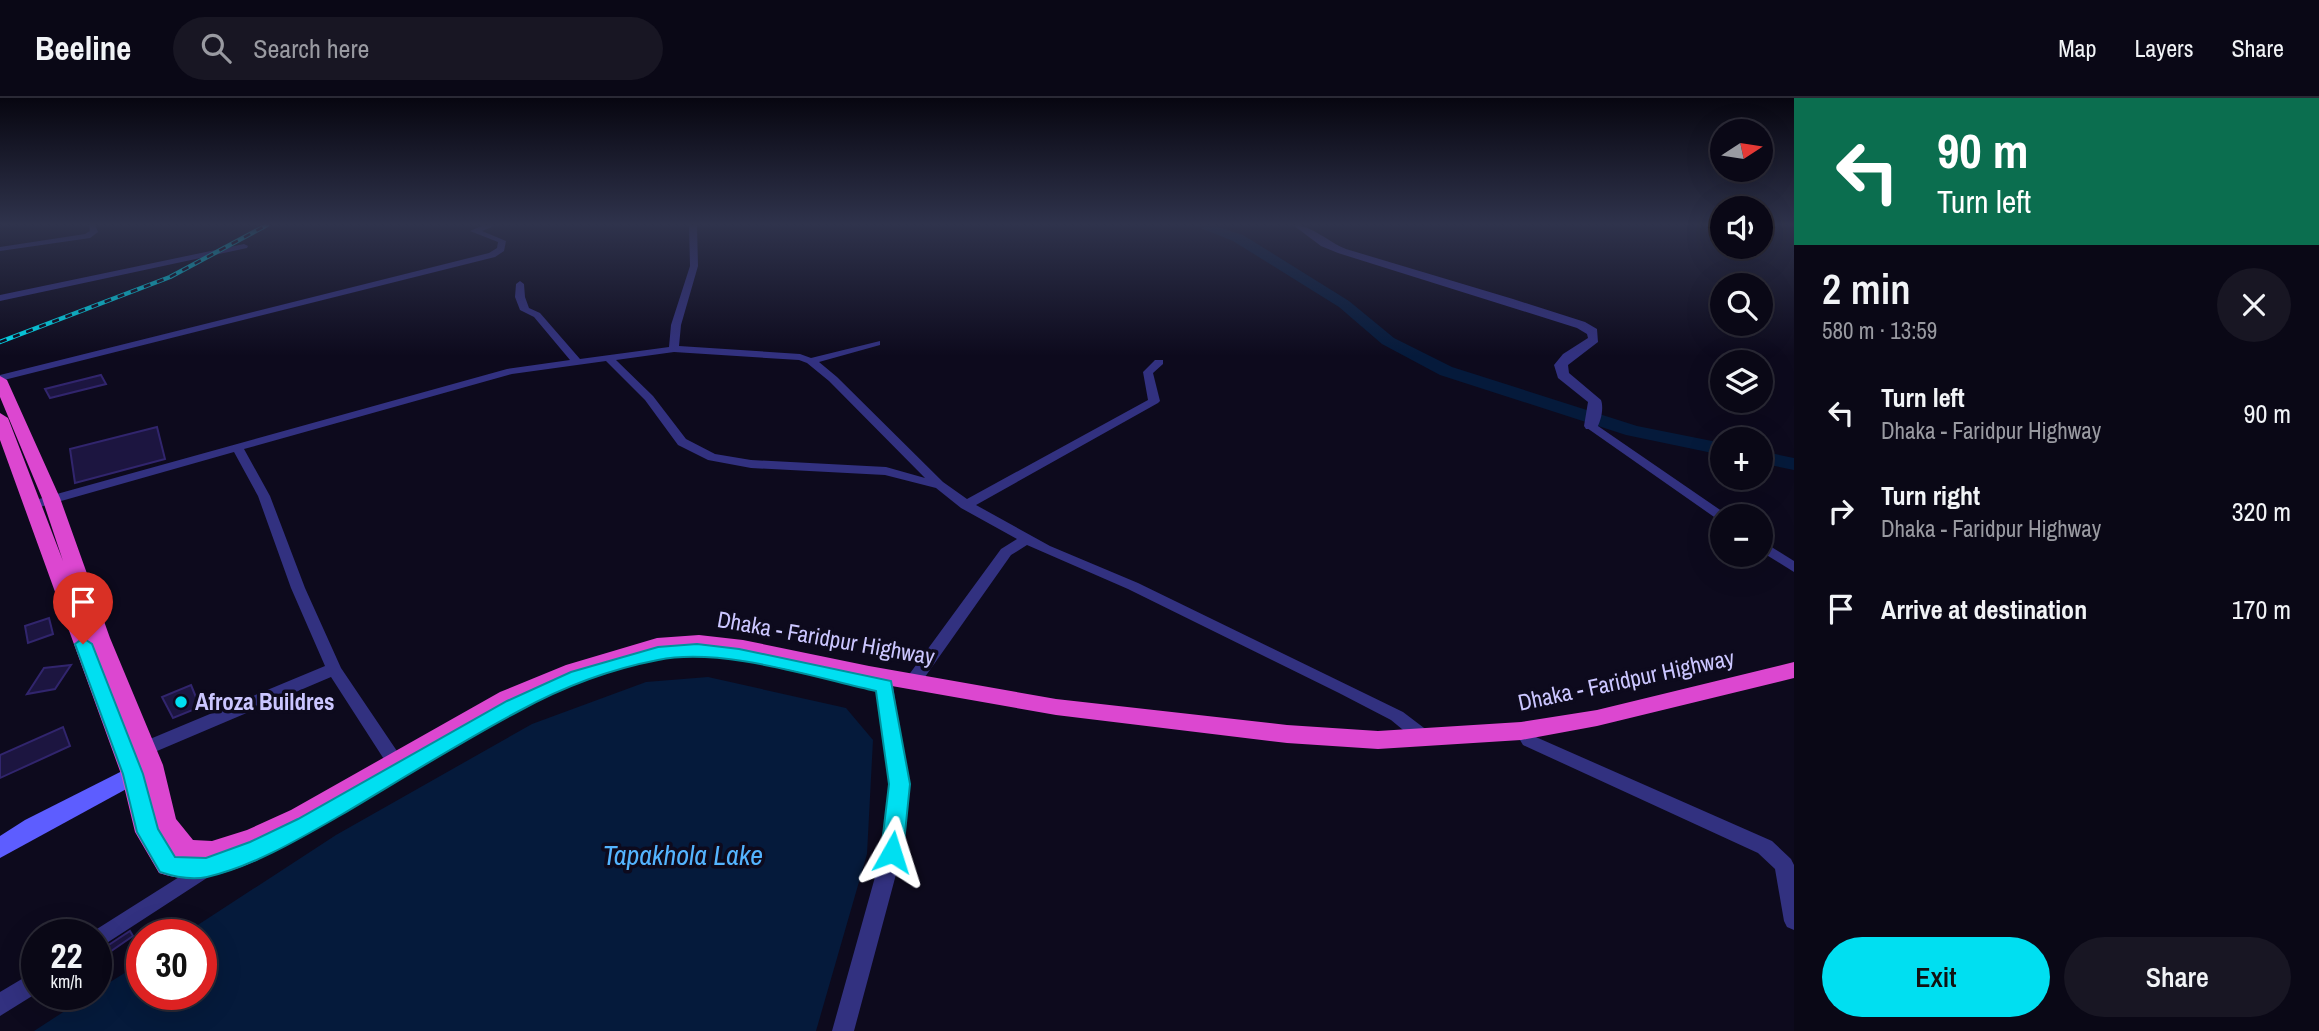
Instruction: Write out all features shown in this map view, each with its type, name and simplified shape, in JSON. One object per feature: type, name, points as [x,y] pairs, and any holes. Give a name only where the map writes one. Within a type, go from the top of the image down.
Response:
[{"type":"highway","name":"Dhaka - Faridpur Highway","points":[[0,379],[22,452],[91,641],[143,763],[164,823],[186,851],[212,852],[254,839],[300,817],[508,698],[657,645],[699,642],[743,647],[1055,716],[1378,740],[1521,731],[1682,703],[1785,678]]},
{"type":"highway","name":"Dhaka - Faridpur Highway","points":[[0,418],[22,452]]},
{"type":"highway","name":"Dhaka - Faridpur Highway","points":[[143,763],[148,832],[168,865],[189,869],[206,868],[235,859],[305,825],[513,705],[575,673],[658,653],[697,650],[739,655],[885,686],[919,684]]},
{"type":"highway","name":"Dhaka - Faridpur Highway","points":[[1180,726],[1382,750],[1446,749],[1529,740],[1607,727],[1682,703]]},
{"type":"main road","points":[[0,848],[143,763]]},
{"type":"street","points":[[0,298],[138,269]]},
{"type":"street","points":[[0,379],[438,269]]},
{"type":"street","points":[[674,349],[676,325],[693,269]]},
{"type":"street","points":[[1402,269],[1509,300],[1581,325],[1593,332],[1594,340],[1568,357],[1561,365],[1563,375],[1589,395],[1596,405],[1591,426],[1710,508]]},
{"type":"street","points":[[520,284],[524,310],[537,314],[577,361]]},
{"type":"street","points":[[811,360],[876,344]]},
{"type":"street","points":[[42,502],[511,371],[674,349],[800,356],[811,360],[873,417],[939,485],[966,505],[1027,539],[1133,586],[1397,716],[1426,739]]},
{"type":"street","points":[[607,357],[649,398],[682,442],[712,457],[751,464],[886,471],[939,485]]},
{"type":"street","points":[[966,505],[1154,401],[1148,372],[1158,362]]},
{"type":"street","points":[[237,447],[264,495],[298,587],[334,669],[395,762]]},
{"type":"street","points":[[919,684],[1006,552],[1027,539]]},
{"type":"street","points":[[1773,553],[1794,568]]},
{"type":"street","points":[[143,763],[334,669]]},
{"type":"street","points":[[843,1031],[892,852],[900,784],[885,686]]},
{"type":"street","points":[[1529,740],[1765,847],[1784,865],[1794,921]]},
{"type":"street","points":[[112,930],[206,868]]},
{"type":"street","points":[[0,1005],[21,991]]},
{"type":"water","name":"Tapakhola Lake","points":[[708,677],[846,708],[873,740],[867,854],[816,1031],[34,1031],[66,1010],[112,1010],[112,981],[126,972],[126,1010],[217,1010],[217,919],[207,919],[336,835],[532,724],[646,682]]},
{"type":"building","points":[[101,375],[106,384],[50,398],[45,389]]},
{"type":"building","points":[[157,427],[165,459],[75,483],[70,449]]},
{"type":"building","points":[[49,618],[53,634],[28,643],[25,626]]},
{"type":"building","points":[[71,665],[55,689],[27,694],[44,668]]},
{"type":"building","name":"Afroza Buildres","points":[[191,685],[200,707],[173,718],[162,697]]},
{"type":"building","points":[[63,727],[70,746],[0,778],[0,755]]},
{"type":"building","points":[[126,934],[126,941],[112,950],[112,943]]},
{"type":"waterway","points":[[1287,269],[1344,304],[1388,341],[1446,371],[1633,431],[1710,447]]},
{"type":"waterway","points":[[1773,460],[1794,464]]},
{"type":"railway","points":[[0,342],[186,269]]},
{"type":"place","name":"Afroza Buildres","points":[[181,702]]},
{"type":"route","points":[[83,644],[133,774],[148,832],[168,865],[189,869],[206,868],[257,849],[305,825],[513,705],[577,677],[658,653],[697,650],[739,655],[885,686],[900,784],[892,852]]}]
